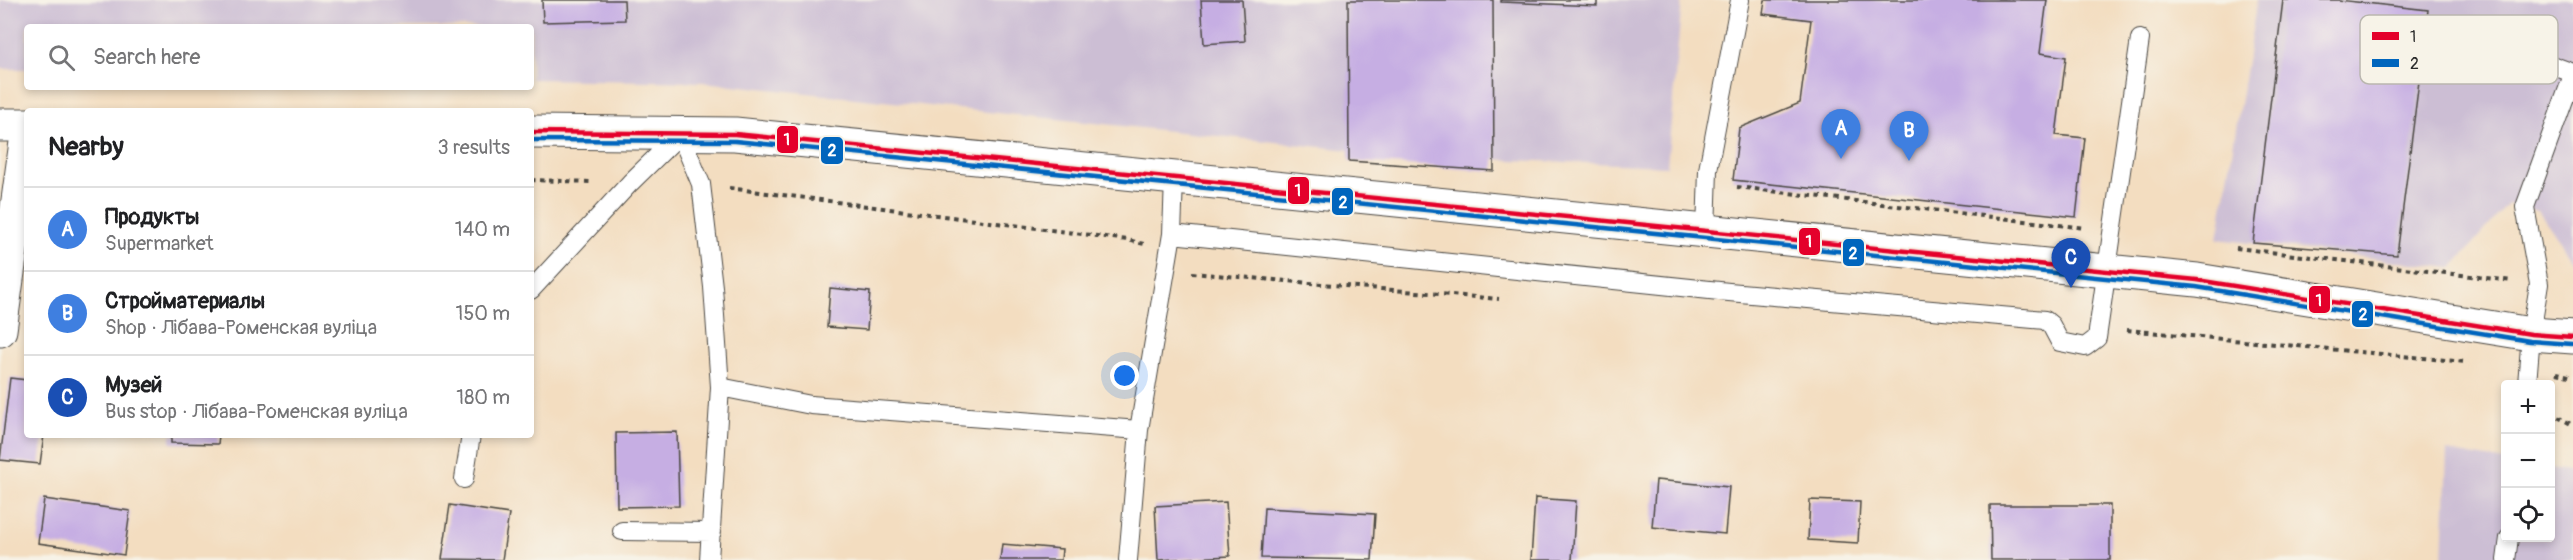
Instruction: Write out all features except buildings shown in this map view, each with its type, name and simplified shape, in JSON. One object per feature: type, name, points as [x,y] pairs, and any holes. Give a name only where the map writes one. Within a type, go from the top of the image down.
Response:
[{"type":"main road","points":[[0,125],[24,125]]},
{"type":"main road","points":[[534,132],[735,134],[2197,280],[2530,334],[2573,338]]},
{"type":"main road","points":[[0,330],[24,157]]},
{"type":"lane","points":[[1706,232],[1708,170],[1740,0]]},
{"type":"lane","points":[[1172,234],[1729,292],[2045,320],[2051,325],[2061,342],[2085,347],[2097,338],[2140,39]]},
{"type":"lane","points":[[2527,380],[2530,334],[2539,284],[2525,207],[2573,74],[2558,68]]},
{"type":"lane","points":[[534,287],[630,183],[680,134],[701,184],[713,287],[720,387],[709,560]]},
{"type":"lane","points":[[1128,560],[1139,430],[1172,234],[1174,179]]},
{"type":"lane","points":[[720,387],[810,405],[1139,430]]},
{"type":"lane","points":[[464,479],[471,438]]},
{"type":"lane","points":[[622,531],[712,532]]},
{"type":"lane","points":[[2506,560],[2508,542]]},
{"type":"path","points":[[2555,416],[2573,425]]},
{"type":"shaded area","points":[[0,0],[1682,0],[1667,166],[1407,156],[703,82],[534,79],[534,24],[24,24],[24,69],[0,69]]},
{"type":"shaded area","points":[[2257,0],[2573,0],[2573,261],[2538,210],[2508,204],[2452,268],[2218,239]]},
{"type":"shaded area","points":[[2447,451],[2501,460],[2501,542],[2555,542],[2555,469],[2573,472],[2573,560],[2443,560]]},
{"type":"transit line","name":"1","points":[[534,132],[735,134],[2197,280],[2531,334],[2573,337]]},
{"type":"transit line","name":"2","points":[[534,140],[735,141],[2196,287],[2530,341],[2572,344]]},
{"type":"place","name":"Продукты","points":[[1841,159]]},
{"type":"place","name":"Стройматериалы","points":[[1909,161]]},
{"type":"place","name":"Музей","points":[[2071,288]]}]
